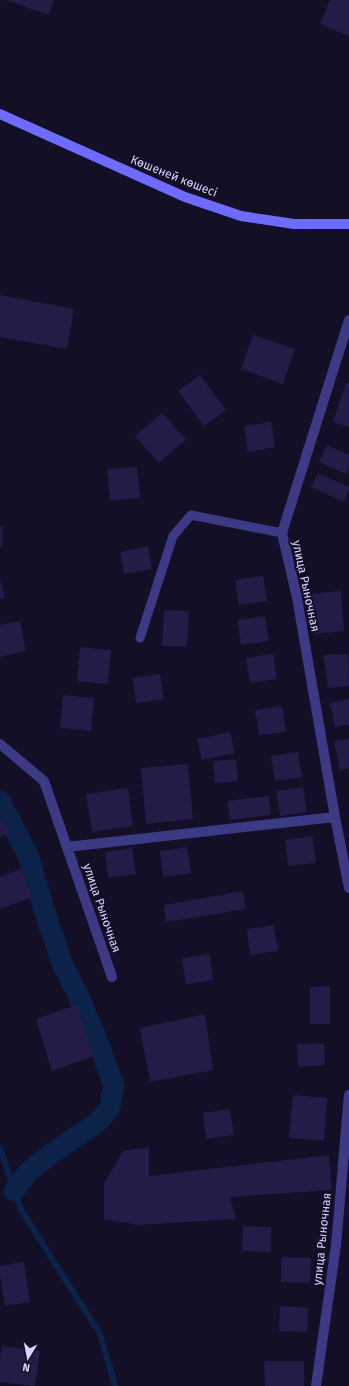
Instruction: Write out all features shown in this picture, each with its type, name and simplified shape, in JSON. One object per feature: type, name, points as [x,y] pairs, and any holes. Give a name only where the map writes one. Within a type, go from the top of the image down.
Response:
[{"type":"main road","name":"Көшеней көшесі","points":[[0,114],[185,197],[241,216],[294,224],[349,224]]},
{"type":"street","name":"улица Рыночная","points":[[349,320],[282,533],[298,598],[335,817],[349,888]]},
{"type":"street","name":"улица Рыночная","points":[[0,744],[44,781],[112,977]]},
{"type":"street","name":"улица Рыночная","points":[[67,847],[335,817]]},
{"type":"street","name":"улица Рыночная","points":[[316,1386],[336,1245],[349,1095]]},
{"type":"lane","points":[[140,638],[172,536],[191,515],[282,533]]},
{"type":"building","points":[[6,0],[54,0],[49,15]]},
{"type":"building","points":[[330,0],[349,0],[349,36],[320,24]]},
{"type":"building","points":[[0,295],[74,309],[67,349],[0,337]]},
{"type":"building","points":[[253,335],[295,349],[283,384],[241,369]]},
{"type":"building","points":[[200,375],[226,410],[204,426],[178,391]]},
{"type":"building","points":[[346,383],[349,383],[349,427],[333,422]]},
{"type":"building","points":[[162,413],[186,439],[159,463],[135,436]]},
{"type":"building","points":[[271,422],[275,447],[248,452],[244,426]]},
{"type":"building","points":[[327,445],[349,455],[349,467],[346,474],[319,462]]},
{"type":"building","points":[[137,467],[140,498],[110,501],[107,469]]},
{"type":"building","points":[[318,473],[349,487],[344,502],[311,487]]},
{"type":"building","points":[[0,526],[3,526],[2,547],[0,547]]},
{"type":"building","points":[[148,546],[152,569],[124,574],[120,552]]},
{"type":"building","points":[[263,576],[267,601],[239,605],[235,580]]},
{"type":"building","points":[[0,578],[5,598],[0,599]]},
{"type":"building","points":[[341,591],[344,631],[314,634],[310,594]]},
{"type":"building","points":[[164,610],[189,611],[187,647],[162,646]]},
{"type":"building","points":[[265,616],[269,641],[241,645],[238,620]]},
{"type":"building","points":[[20,621],[26,651],[0,657],[0,625]]},
{"type":"building","points":[[80,647],[111,650],[108,684],[77,681]]},
{"type":"building","points":[[273,654],[277,679],[250,683],[246,658]]},
{"type":"building","points":[[348,654],[349,686],[328,688],[323,655]]},
{"type":"building","points":[[160,674],[164,699],[136,703],[133,678]]},
{"type":"building","points":[[63,695],[94,698],[91,731],[60,728]]},
{"type":"building","points":[[349,699],[349,724],[335,727],[330,703]]},
{"type":"building","points":[[282,706],[286,732],[259,735],[255,710]]},
{"type":"building","points":[[230,732],[235,753],[202,760],[197,739]]},
{"type":"building","points":[[349,739],[349,768],[340,770],[334,741]]},
{"type":"building","points":[[298,752],[302,777],[275,781],[271,756]]},
{"type":"building","points":[[236,759],[238,781],[215,783],[213,761]]},
{"type":"building","points":[[188,764],[193,819],[146,824],[141,768]]},
{"type":"building","points":[[303,787],[307,812],[280,816],[276,791]]},
{"type":"building","points":[[128,788],[133,826],[92,832],[86,794]]},
{"type":"building","points":[[269,796],[271,815],[230,820],[227,801]]},
{"type":"building","points":[[0,817],[10,832],[0,838]]},
{"type":"building","points":[[312,836],[316,863],[288,866],[285,840]]},
{"type":"building","points":[[187,847],[191,873],[163,877],[160,851]]},
{"type":"building","points":[[132,848],[136,874],[108,878],[105,852]]},
{"type":"building","points":[[21,869],[32,897],[0,909],[0,877]]},
{"type":"building","points":[[243,891],[246,909],[166,922],[164,905]]},
{"type":"building","points":[[274,925],[278,951],[250,955],[247,929]]},
{"type":"building","points":[[210,954],[213,980],[186,984],[182,958]]},
{"type":"building","points":[[330,986],[330,1024],[310,1024],[310,987]]},
{"type":"building","points":[[76,1005],[94,1056],[52,1071],[36,1019]]},
{"type":"building","points":[[205,1014],[213,1070],[150,1082],[140,1028]]},
{"type":"building","points":[[324,1043],[325,1065],[298,1067],[297,1044]]},
{"type":"building","points":[[293,1095],[327,1098],[324,1141],[289,1138]]},
{"type":"building","points":[[230,1109],[234,1135],[206,1139],[203,1113]]},
{"type":"building","points":[[149,1147],[149,1176],[329,1155],[332,1190],[230,1197],[236,1219],[137,1225],[104,1219],[104,1184],[123,1151]]},
{"type":"building","points":[[243,1226],[271,1227],[271,1252],[242,1251]]},
{"type":"building","points":[[282,1257],[311,1258],[310,1283],[281,1282]]},
{"type":"building","points":[[24,1262],[30,1302],[5,1306],[0,1276],[0,1266]]},
{"type":"building","points":[[280,1306],[308,1308],[307,1332],[279,1331]]},
{"type":"building","points":[[2,1346],[40,1351],[35,1386],[0,1382],[0,1359]]},
{"type":"building","points":[[264,1361],[304,1361],[304,1386],[265,1386]]},
{"type":"waterway","points":[[0,801],[29,858],[62,963],[79,997],[100,1047],[114,1086],[109,1109],[98,1122],[52,1153],[27,1173],[14,1191]]},
{"type":"waterway","points":[[0,1148],[21,1210],[100,1334],[115,1386]]}]
